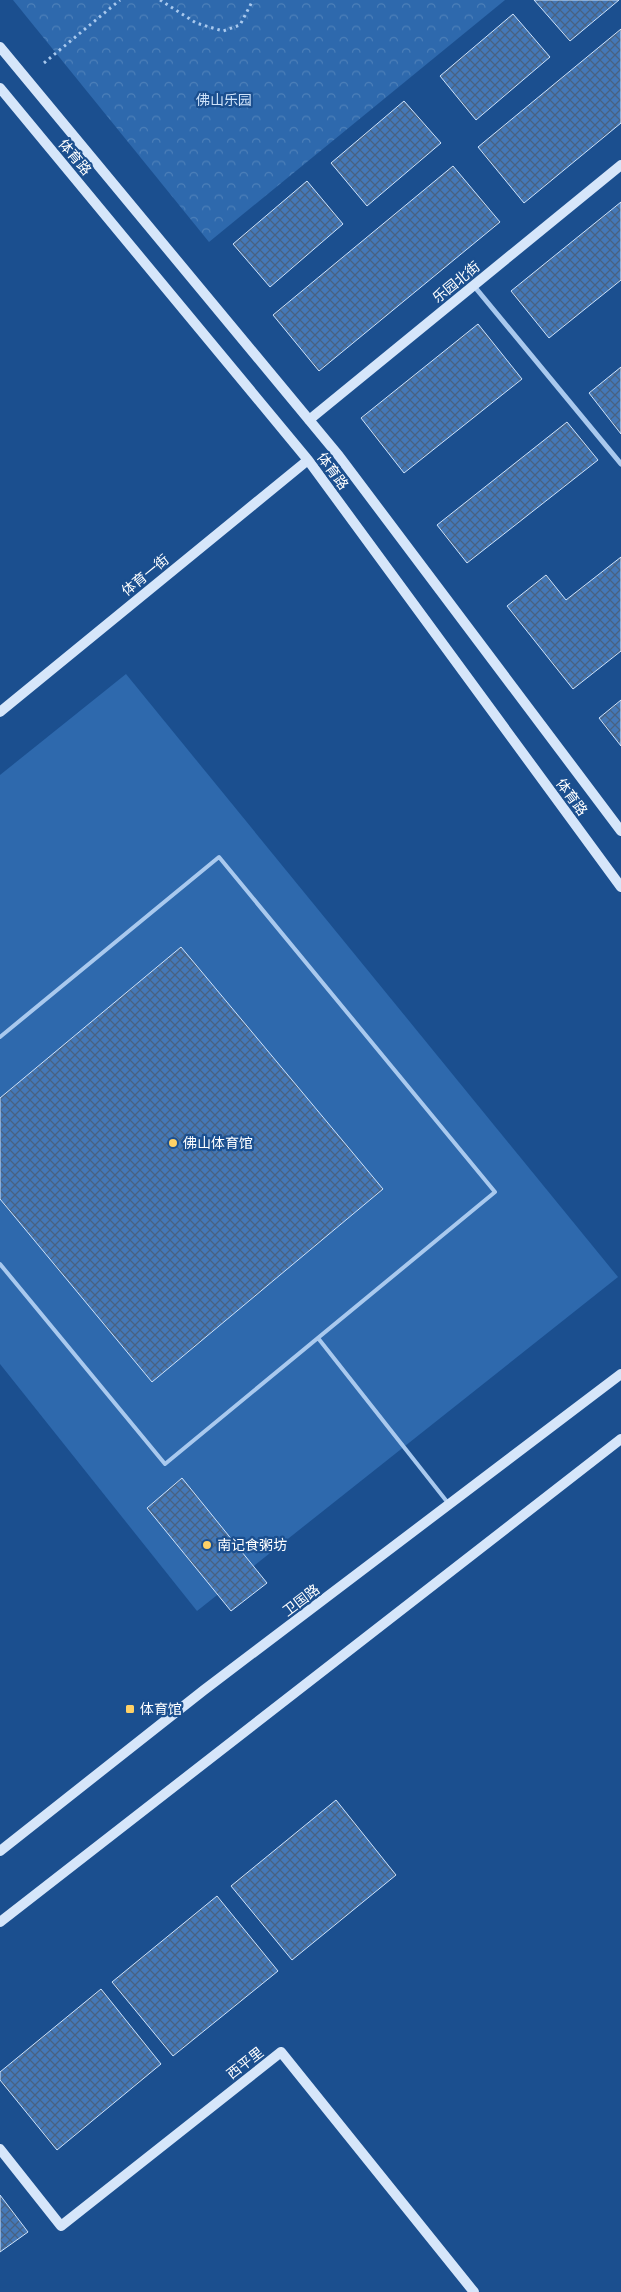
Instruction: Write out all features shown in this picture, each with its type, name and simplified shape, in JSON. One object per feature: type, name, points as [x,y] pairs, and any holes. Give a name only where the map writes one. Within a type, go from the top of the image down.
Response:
[{"type":"main road","name":"体育路","points":[[0,47],[339,456],[621,831]]},
{"type":"main road","name":"体育路","points":[[0,88],[308,460],[621,887]]},
{"type":"main road","name":"乐园北街","points":[[309,420],[621,165]]},
{"type":"main road","name":"体育一街","points":[[0,712],[308,460]]},
{"type":"main road","name":"卫国路","points":[[0,1850],[204,1690],[621,1374]]},
{"type":"main road","points":[[0,1922],[621,1439]]},
{"type":"main road","name":"西平里","points":[[0,2149],[61,2226],[281,2052],[474,2292]]},
{"type":"street","points":[[474,285],[621,464]]},
{"type":"lane","points":[[0,1037],[219,856],[495,1192],[165,1464],[0,1264]]},
{"type":"lane","points":[[318,1338],[449,1505]]},
{"type":"path","points":[[26,78],[120,0]]},
{"type":"path","points":[[160,0],[196,23],[222,31],[240,25],[253,0]]},
{"type":"green space","name":"佛山乐园","points":[[13,0],[505,0],[209,242]]},
{"type":"green space","points":[[126,674],[618,1277],[197,1611],[0,1364],[0,775]]},
{"type":"building","points":[[534,0],[619,0],[570,41]]},
{"type":"building","points":[[513,14],[550,57],[476,120],[440,76]]},
{"type":"building","points":[[621,29],[621,123],[524,203],[478,147]]},
{"type":"building","points":[[404,101],[441,143],[367,206],[331,163]]},
{"type":"building","points":[[453,166],[500,222],[319,371],[273,315]]},
{"type":"building","points":[[307,181],[343,224],[270,287],[233,244]]},
{"type":"building","points":[[621,202],[621,280],[549,338],[511,291]]},
{"type":"building","points":[[478,324],[522,379],[404,473],[361,418]]},
{"type":"building","points":[[621,367],[621,434],[589,393]]},
{"type":"building","points":[[567,422],[598,460],[467,563],[437,525]]},
{"type":"building","points":[[621,557],[621,651],[573,689],[507,606],[546,575],[566,600]]},
{"type":"building","points":[[621,700],[621,746],[599,718]]},
{"type":"building","name":"佛山体育馆","points":[[181,947],[383,1189],[152,1382],[0,1199],[0,1098]]},
{"type":"building","name":"南记食粥坊","points":[[182,1478],[267,1583],[231,1611],[147,1508]]},
{"type":"building","points":[[336,1800],[396,1875],[292,1960],[231,1886]]},
{"type":"building","points":[[217,1896],[278,1971],[173,2056],[112,1982]]},
{"type":"building","points":[[101,1989],[161,2064],[57,2150],[0,2080],[0,2072]]},
{"type":"building","points":[[0,2195],[28,2232],[0,2252]]},
{"type":"place","name":"佛山体育馆","points":[[173,1143]]},
{"type":"place","name":"南记食粥坊","points":[[207,1545]]},
{"type":"place","name":"体育馆","points":[[130,1709]]}]
